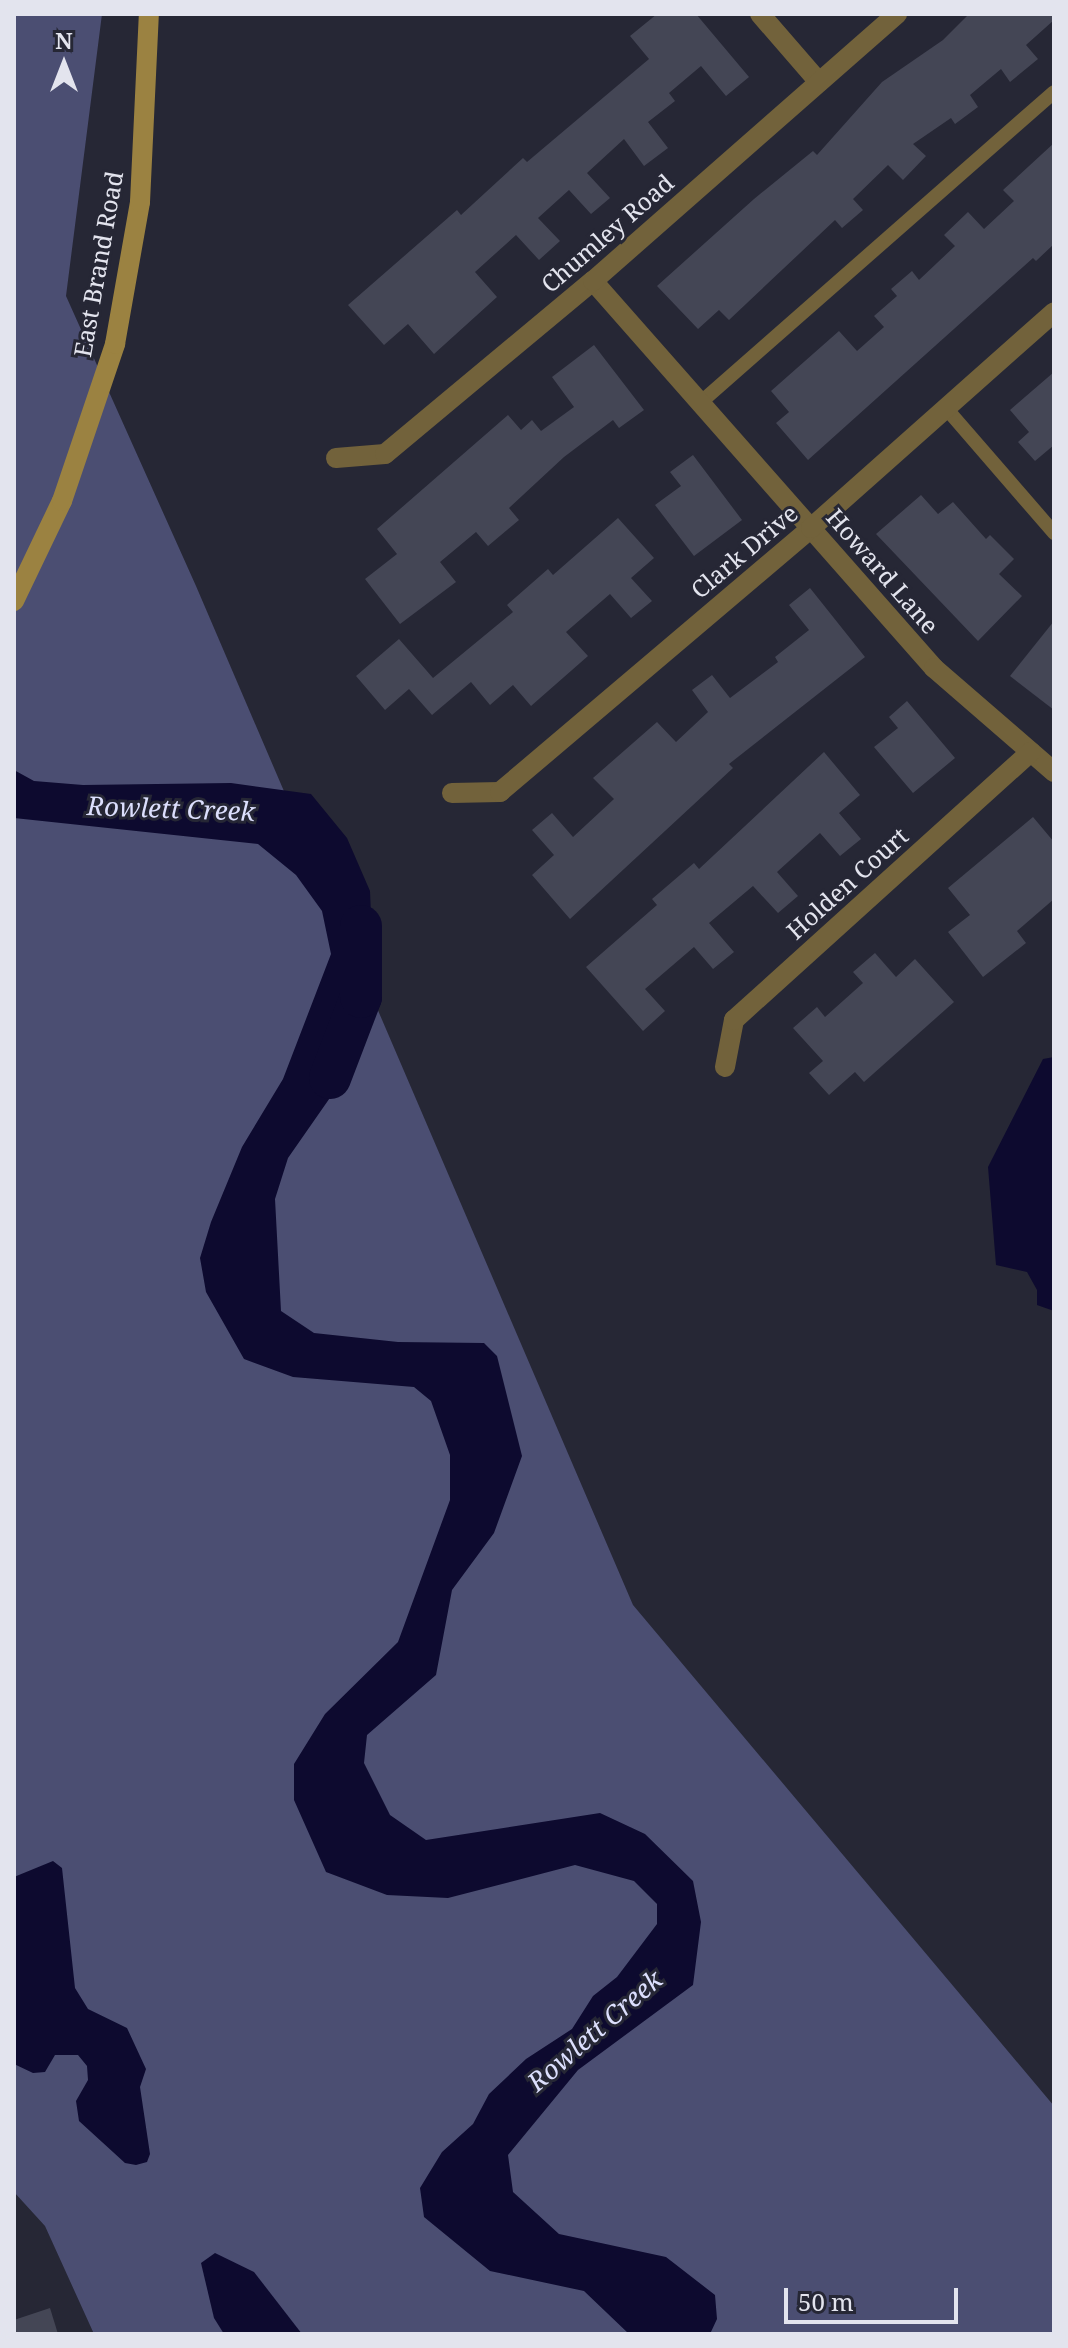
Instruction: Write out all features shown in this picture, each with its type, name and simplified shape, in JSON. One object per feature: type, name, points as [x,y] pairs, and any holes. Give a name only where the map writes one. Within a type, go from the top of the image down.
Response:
[{"type":"main road","name":"East Brand Road","points":[[14,601],[62,501],[115,344],[140,202],[149,14]]},
{"type":"street","points":[[760,14],[819,82]]},
{"type":"street","name":"Chumley Road","points":[[336,458],[385,454],[593,281],[897,14]]},
{"type":"street","name":"Howard Lane","points":[[593,281],[934,668],[1054,772]]},
{"type":"street","name":"Clark Drive","points":[[452,793],[500,792],[811,528],[1054,312]]},
{"type":"street","name":"Holden Court","points":[[725,1067],[734,1020],[1031,752]]},
{"type":"lane","points":[[700,403],[1054,92]]},
{"type":"lane","points":[[945,407],[1054,533]]},
{"type":"shaded area","points":[[14,14],[102,14],[66,296],[196,586],[633,1605],[1054,2106],[1054,2334],[94,2334],[45,2226],[14,2192]]},
{"type":"water","points":[[14,770],[34,781],[83,785],[231,783],[311,794],[347,838],[370,891],[372,938],[334,1092],[288,1158],[275,1199],[281,1311],[314,1333],[398,1342],[484,1343],[497,1356],[522,1456],[494,1533],[452,1590],[436,1675],[367,1735],[364,1763],[390,1815],[426,1840],[600,1813],[645,1834],[693,1881],[701,1922],[693,1985],[578,2070],[508,2155],[513,2192],[559,2234],[666,2257],[715,2295],[717,2319],[710,2334],[629,2334],[584,2291],[490,2271],[424,2217],[420,2188],[442,2152],[473,2124],[489,2094],[526,2059],[572,2029],[593,1996],[617,1977],[657,1924],[657,1904],[634,1881],[575,1865],[448,1898],[387,1895],[326,1872],[294,1800],[294,1764],[325,1714],[398,1642],[450,1500],[450,1455],[431,1401],[414,1387],[293,1377],[244,1359],[206,1292],[200,1258],[211,1222],[242,1147],[283,1079],[331,954],[322,911],[296,875],[258,844],[14,818]]},
{"type":"water","points":[[1054,1057],[1054,1311],[1037,1305],[1037,1290],[1027,1272],[996,1265],[988,1167],[1043,1059]]},
{"type":"water","points":[[53,1861],[62,1868],[75,1988],[88,2009],[127,2028],[146,2069],[140,2087],[150,2154],[147,2162],[136,2165],[125,2163],[79,2121],[76,2101],[88,2080],[87,2066],[78,2055],[55,2055],[45,2072],[33,2073],[14,2064],[14,1877]]},
{"type":"water","points":[[215,2253],[254,2272],[302,2334],[224,2334],[214,2318],[201,2263]]},
{"type":"building","points":[[657,14],[696,14],[749,77],[726,96],[701,66],[669,93],[675,101],[648,122],[668,148],[644,166],[624,139],[587,173],[610,198],[591,214],[569,190],[538,218],[560,241],[539,260],[516,235],[475,272],[497,297],[434,354],[408,324],[384,345],[348,305],[457,210],[461,215],[523,158],[527,162],[649,59],[630,36]]},
{"type":"building","points":[[969,14],[1054,14],[1054,20],[1026,45],[1038,59],[1010,82],[1001,69],[970,95],[978,107],[955,124],[951,118],[913,144],[926,156],[903,180],[888,165],[853,199],[863,210],[842,228],[835,220],[729,320],[719,310],[698,329],[657,286],[754,199],[813,151],[817,155],[882,82],[943,40]]},
{"type":"building","points":[[1054,143],[1054,244],[1036,261],[1033,258],[808,460],[776,423],[789,412],[771,391],[839,331],[857,351],[884,327],[874,316],[897,296],[891,289],[912,271],[919,280],[955,246],[944,235],[968,212],[984,229],[1014,201],[1003,190]]},
{"type":"building","points":[[594,345],[644,410],[619,428],[613,420],[564,457],[509,508],[519,520],[488,546],[476,532],[440,562],[456,582],[400,624],[365,579],[397,554],[377,529],[508,415],[521,430],[532,420],[541,431],[574,407],[552,377]]},
{"type":"building","points":[[1054,372],[1054,445],[1035,461],[1018,442],[1029,432],[1010,410]]},
{"type":"building","points":[[693,455],[742,520],[694,556],[655,505],[681,486],[670,472]]},
{"type":"building","points":[[921,495],[938,514],[953,502],[986,539],[990,535],[1014,559],[999,574],[1022,596],[978,641],[876,534]]},
{"type":"building","points":[[618,518],[654,558],[631,578],[652,601],[631,618],[610,594],[566,632],[588,656],[531,706],[513,685],[490,705],[471,682],[432,715],[409,689],[385,710],[356,676],[399,639],[433,678],[513,612],[507,605],[548,569],[553,575]]},
{"type":"building","points":[[810,588],[865,657],[729,764],[733,768],[570,919],[532,875],[554,855],[532,830],[552,813],[573,837],[614,799],[593,778],[657,722],[676,742],[708,712],[692,690],[712,675],[730,698],[778,662],[775,657],[809,630],[789,605]]},
{"type":"building","points":[[1054,621],[1054,710],[1010,676]]},
{"type":"building","points":[[907,701],[955,758],[913,793],[874,747],[898,728],[889,717]]},
{"type":"building","points":[[824,752],[860,795],[839,813],[861,839],[840,856],[820,833],[777,872],[798,896],[778,913],[753,886],[709,923],[734,952],[713,969],[694,947],[645,989],[665,1011],[643,1031],[586,967],[657,905],[652,899],[694,863],[699,869]]},
{"type":"building","points":[[1033,817],[1054,842],[1054,899],[1017,931],[1026,943],[983,977],[948,932],[970,915],[948,888]]},
{"type":"building","points":[[875,953],[896,977],[915,959],[954,1002],[864,1082],[855,1072],[829,1095],[809,1073],[823,1061],[793,1028],[817,1007],[825,1017],[863,983],[853,972]]},
{"type":"building","points":[[50,2308],[58,2334],[14,2334],[14,2320]]},
{"type":"waterway","name":"Rowlett Creek","points":[[330,1078],[361,997],[361,926]]}]
